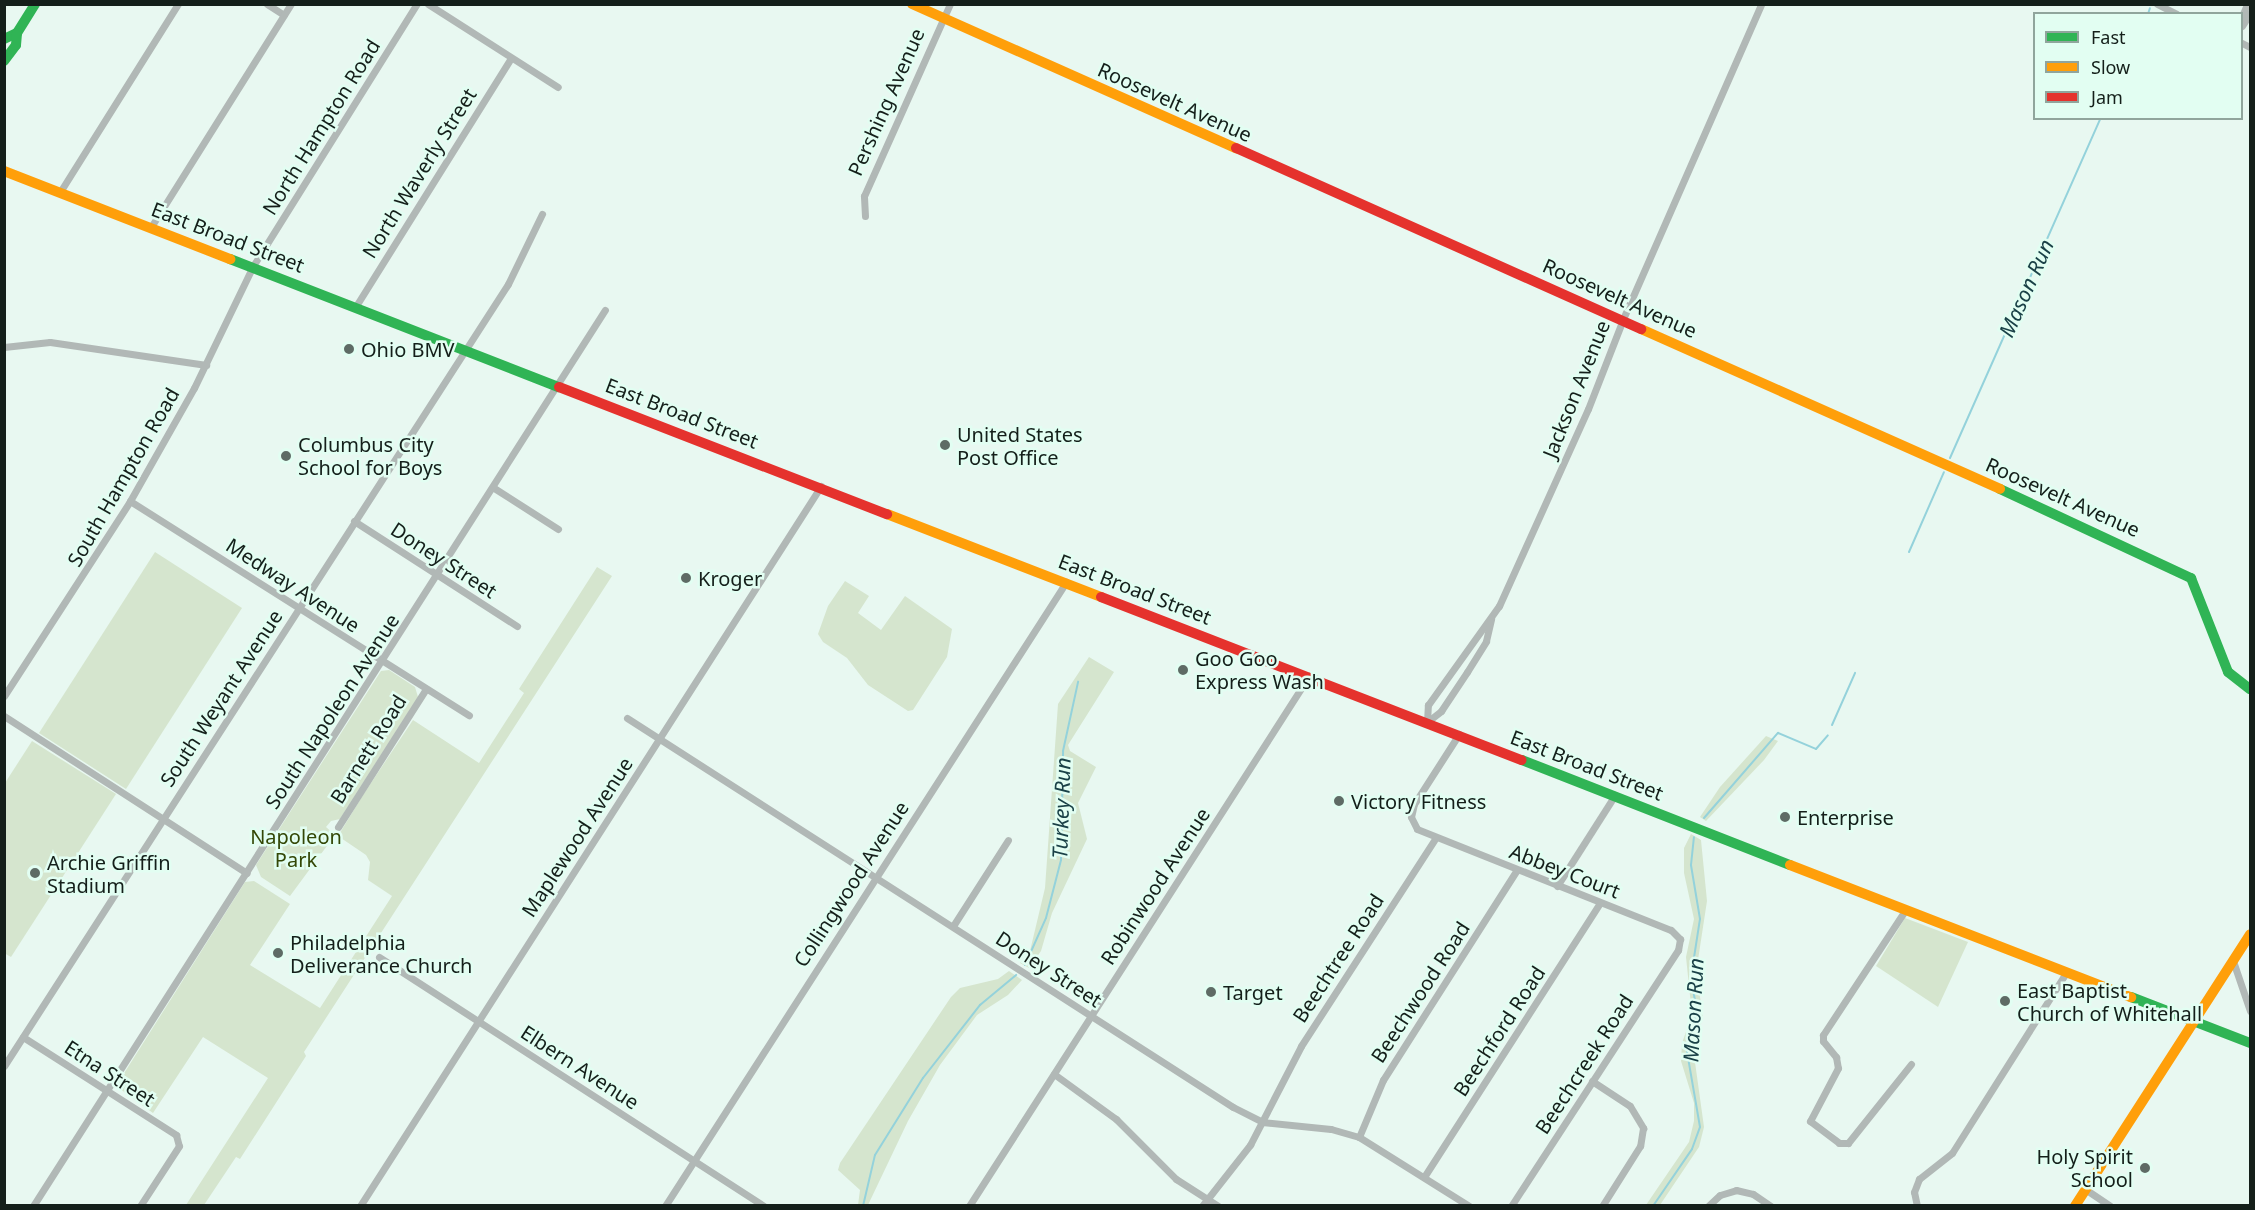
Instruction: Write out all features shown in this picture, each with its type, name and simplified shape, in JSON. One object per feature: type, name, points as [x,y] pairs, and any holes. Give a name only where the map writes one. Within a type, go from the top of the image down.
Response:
[{"type":"main road","points":[[4,62],[16,45],[17,33],[35,4]]},
{"type":"main road","name":"Roosevelt Avenue","points":[[912,4],[941,19],[1623,319],[2184,572],[2194,583],[2228,672],[2250,689]]},
{"type":"main road","points":[[4,39],[17,33]]},
{"type":"main road","name":"East Broad Street","points":[[4,171],[559,384],[2250,1043]]},
{"type":"main road","points":[[2075,1206],[2250,934]]},
{"type":"street","points":[[60,192],[178,4]]},
{"type":"street","points":[[267,4],[284,15]]},
{"type":"street","points":[[151,226],[291,4]]},
{"type":"street","name":"North Hampton Road","points":[[253,266],[417,4]]},
{"type":"street","points":[[428,4],[558,87]]},
{"type":"street","name":"Pershing Avenue","points":[[865,216],[864,196],[941,19],[950,4]]},
{"type":"street","name":"Jackson Avenue","points":[[1427,722],[1441,711],[1486,641],[1491,619],[1588,409],[1623,319],[1761,4]]},
{"type":"street","points":[[2157,4],[2173,12]]},
{"type":"street","name":"North Waverly Street","points":[[356,306],[511,58]]},
{"type":"street","name":"South Weyant Avenue","points":[[4,1066],[517,269],[542,214]]},
{"type":"street","name":"South Hampton Road","points":[[4,696],[130,501],[206,364],[253,266]]},
{"type":"street","name":"South Napoleon Avenue","points":[[33,1206],[439,575],[605,310]]},
{"type":"street","points":[[4,348],[50,342],[206,364]]},
{"type":"street","name":"Maplewood Avenue","points":[[360,1206],[821,486]]},
{"type":"street","points":[[494,488],[558,530]]},
{"type":"street","name":"Medway Avenue","points":[[130,501],[469,716]]},
{"type":"street","name":"Doney Street","points":[[354,521],[517,626]]},
{"type":"street","name":"Collingwood Avenue","points":[[665,1206],[1066,581]]},
{"type":"street","name":"Jackson Avenue","points":[[1427,722],[1428,705],[1476,634],[1491,619]]},
{"type":"street","points":[[1476,634],[1486,641]]},
{"type":"street","points":[[1451,671],[1463,679]]},
{"type":"street","name":"Robinwood Avenue","points":[[969,1206],[1309,676]]},
{"type":"street","name":"Barnett Road","points":[[338,827],[426,689]]},
{"type":"street","points":[[4,716],[247,873]]},
{"type":"street","name":"Doney Street","points":[[627,718],[1233,1107],[1262,1122],[1331,1129],[1359,1137],[1469,1206]]},
{"type":"street","points":[[1435,838],[1417,829],[1411,811],[1459,734]]},
{"type":"street","points":[[1557,886],[1616,795]]},
{"type":"street","name":"Abbey Court","points":[[1435,838],[1671,930],[1680,939]]},
{"type":"street","name":"Beechtree Road","points":[[1204,1203],[1235,1167],[1262,1122],[1301,1046],[1435,838]]},
{"type":"street","points":[[953,926],[1008,840]]},
{"type":"street","name":"Beechwood Road","points":[[1359,1137],[1383,1080],[1517,870]]},
{"type":"street","name":"Beechford Road","points":[[1424,1177],[1600,903]]},
{"type":"street","points":[[1906,909],[1823,1035],[1823,1041],[1836,1057],[1838,1068],[1810,1120],[1839,1143],[1848,1143],[1911,1064]]},
{"type":"street","name":"Beechcreek Road","points":[[1510,1206],[1678,950],[1680,939]]},
{"type":"street","name":"Elbern Avenue","points":[[379,957],[764,1206]]},
{"type":"street","points":[[2233,961],[2250,1011]]},
{"type":"street","points":[[1917,1206],[1914,1192],[1919,1179],[1952,1153],[2067,971]]},
{"type":"street","name":"Etna Street","points":[[23,1037],[107,1090],[178,1139],[179,1146],[140,1206]]},
{"type":"street","points":[[1054,1074],[1100,1105],[1204,1203],[1218,1206]]},
{"type":"street","points":[[1592,1081],[1630,1106],[1643,1128],[1640,1146],[1602,1206]]},
{"type":"street","points":[[2085,1189],[2110,1206]]},
{"type":"street","points":[[1708,1206],[1719,1195],[1736,1190],[1753,1194],[1771,1206]]},
{"type":"green space","points":[[155,552],[242,608],[126,789],[39,733]]},
{"type":"green space","points":[[597,567],[612,576],[304,1052],[306,1056],[240,1159],[236,1157],[204,1205],[186,1205],[268,1078],[203,1037],[153,1113],[116,1086],[245,882],[254,881],[290,904],[250,965],[320,1008],[392,896],[368,880],[370,862],[366,855],[338,836],[363,795],[413,720],[479,763],[524,693],[519,689]]},
{"type":"green space","points":[[845,581],[869,596],[858,613],[881,630],[905,596],[952,629],[947,657],[913,710],[908,711],[868,685],[847,658],[823,642],[818,634],[828,606]]},
{"type":"green space","points":[[1089,657],[1114,672],[1068,745],[1070,751],[1096,767],[1078,803],[1087,839],[1052,913],[1041,951],[1029,968],[1020,963],[1030,951],[1045,888],[1058,704]]},
{"type":"green space","name":"Napoleon Park","points":[[389,670],[415,687],[418,697],[340,819],[331,821],[326,827],[335,835],[290,896],[261,877],[256,865],[381,671]]},
{"type":"green space","points":[[1766,736],[1778,741],[1764,760],[1706,821],[1700,817],[1720,787]]},
{"type":"green space","name":"Archie Griffin Stadium","points":[[32,741],[116,794],[11,957],[4,953],[5,783]]},
{"type":"green space","points":[[1691,834],[1701,840],[1707,901],[1696,973],[1703,1015],[1694,1055],[1704,1127],[1699,1147],[1660,1205],[1646,1205],[1689,1142],[1694,1121],[1694,1103],[1681,1061],[1682,1043],[1692,1015],[1686,957],[1694,919],[1684,873],[1684,848]]},
{"type":"green space","points":[[1905,918],[1968,942],[1938,1007],[1876,966]]},
{"type":"green space","points":[[1009,971],[1022,980],[1008,995],[977,1015],[940,1065],[908,1121],[868,1205],[858,1205],[860,1190],[838,1170],[840,1163],[951,997],[960,988],[998,979]]},
{"type":"waterway","name":"Mason Run","points":[[2149,12],[2150,8]]},
{"type":"waterway","name":"Mason Run","points":[[1950,458],[2100,120]]},
{"type":"waterway","name":"Mason Run","points":[[1909,552],[1944,472]]},
{"type":"waterway","name":"Mason Run","points":[[1832,725],[1855,673]]},
{"type":"waterway","name":"Turkey Run","points":[[1025,965],[1046,918],[1061,860],[1063,751],[1078,682]]},
{"type":"waterway","name":"Mason Run","points":[[1704,818],[1778,733],[1816,749],[1828,735]]},
{"type":"waterway","name":"Mason Run","points":[[1653,1206],[1692,1149],[1700,1127],[1687,1052],[1697,1012],[1691,977],[1700,919],[1691,865],[1694,837]]},
{"type":"waterway","name":"Turkey Run","points":[[863,1206],[875,1155],[923,1078],[980,1005],[1016,975]]},
{"type":"traffic: fast","points":[[4,39],[17,33],[35,4]]},
{"type":"traffic: fast","points":[[4,61],[16,45],[17,33]]},
{"type":"traffic: fast","points":[[230,259],[559,387]]},
{"type":"traffic: fast","points":[[2000,489],[2191,578],[2228,672],[2250,689]]},
{"type":"traffic: fast","points":[[1522,760],[1790,865]]},
{"type":"traffic: fast","points":[[2131,997],[2250,1043]]},
{"type":"traffic: slow","points":[[912,4],[1236,148]]},
{"type":"traffic: slow","points":[[4,171],[230,259]]},
{"type":"traffic: slow","points":[[1641,329],[2000,489]]},
{"type":"traffic: slow","points":[[887,514],[1101,597]]},
{"type":"traffic: slow","points":[[1790,865],[2131,997]]},
{"type":"traffic: slow","points":[[2075,1206],[2250,934]]},
{"type":"traffic: jam","points":[[1236,148],[1641,329]]},
{"type":"traffic: jam","points":[[559,387],[887,514]]},
{"type":"traffic: jam","points":[[1101,597],[1522,760]]},
{"type":"place","name":"Ohio BMV","points":[[349,349]]},
{"type":"place","name":"United States Post Office","points":[[945,445]]},
{"type":"place","name":"Columbus City School for Boys","points":[[286,456]]},
{"type":"place","name":"Kroger","points":[[686,578]]},
{"type":"place","name":"Goo Goo Express Wash","points":[[1183,670]]},
{"type":"place","name":"Victory Fitness","points":[[1339,801]]},
{"type":"place","name":"Enterprise","points":[[1785,817]]},
{"type":"place","name":"Archie Griffin Stadium","points":[[35,873]]},
{"type":"place","name":"Philadelphia Deliverance Church","points":[[278,953]]},
{"type":"place","name":"Target","points":[[1211,992]]},
{"type":"place","name":"East Baptist Church of Whitehall","points":[[2005,1001]]},
{"type":"place","name":"Holy Spirit School","points":[[2145,1168]]}]
